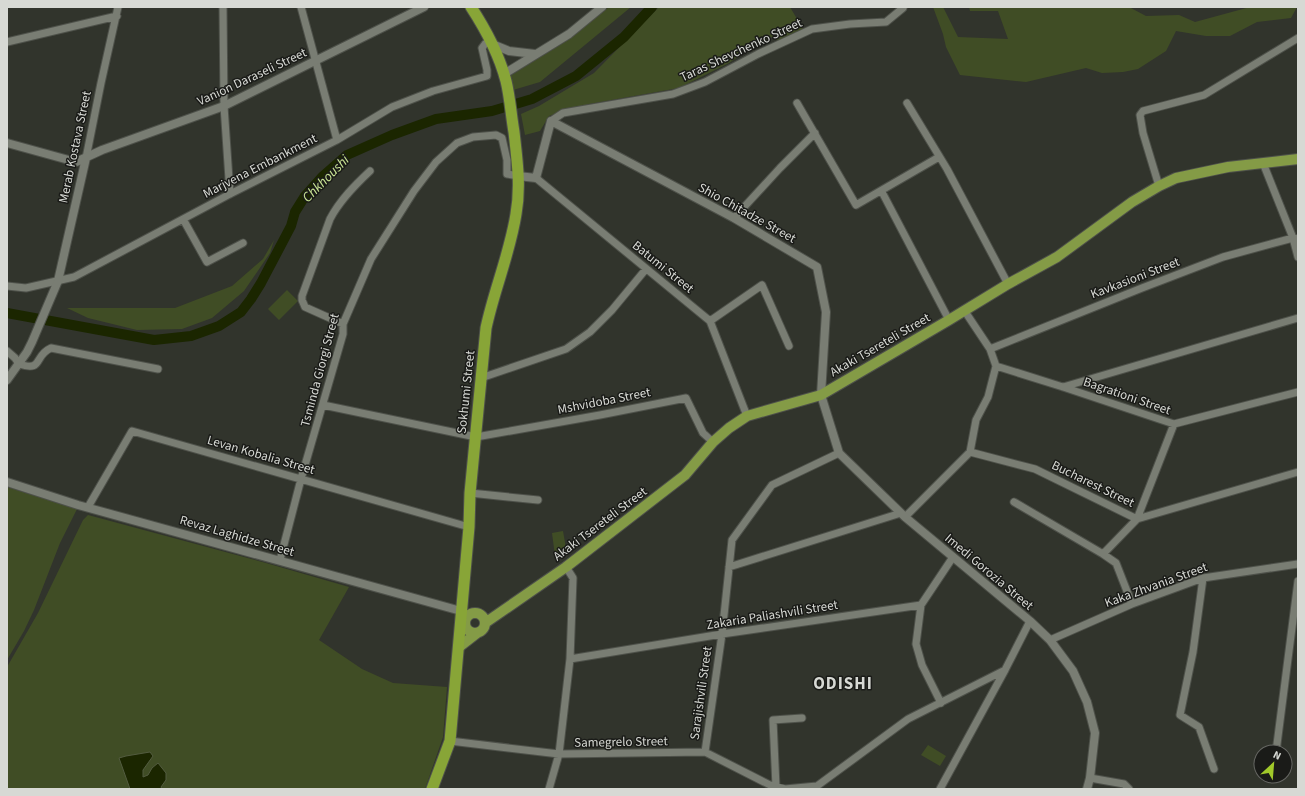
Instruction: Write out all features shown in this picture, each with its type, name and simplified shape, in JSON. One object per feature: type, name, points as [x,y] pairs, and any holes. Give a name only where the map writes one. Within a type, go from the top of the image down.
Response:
[{"type":"highway","name":"Sokhumi Street","points":[[432,789],[450,741],[459,648],[463,626],[462,607],[469,526],[470,494],[486,328],[510,242],[518,200],[518,171],[505,78],[487,31],[471,7]]},
{"type":"main road","name":"Akaki Tsereteli Street","points":[[485,623],[566,567],[685,475],[713,442],[748,416],[821,395],[1008,284],[1057,257],[1132,202],[1176,178],[1228,167],[1298,159]]},
{"type":"main road","points":[[462,607],[491,613]]},
{"type":"main road","points":[[459,648],[477,633],[482,631],[485,623],[482,616],[462,607]]},
{"type":"main road","points":[[477,633],[473,633],[463,626],[467,617],[476,613],[491,613],[505,610]]},
{"type":"street","name":"Merab Kostava Street","points":[[19,364],[32,342],[58,281],[118,7]]},
{"type":"street","points":[[223,7],[224,106],[230,194]]},
{"type":"street","points":[[301,7],[337,140]]},
{"type":"street","name":"Vanion Daraseli Street","points":[[86,158],[102,150],[224,106],[424,7]]},
{"type":"street","points":[[505,78],[535,54],[569,34],[602,7]]},
{"type":"street","name":"Taras Shevchenko Street","points":[[551,121],[563,113],[673,94],[705,82],[758,54],[812,30],[850,24],[886,22],[903,8]]},
{"type":"street","points":[[7,42],[117,16]]},
{"type":"street","points":[[1159,186],[1140,115],[1143,111],[1204,95],[1298,38]]},
{"type":"street","points":[[492,42],[509,51],[535,54]]},
{"type":"street","name":"Marjvena Embankment","points":[[7,286],[26,288],[74,277],[230,194],[337,140],[392,107],[433,91],[487,76],[482,48],[485,44],[492,42]]},
{"type":"street","points":[[797,103],[856,205],[882,192],[939,157]]},
{"type":"street","points":[[907,103],[939,157],[1008,284]]},
{"type":"street","points":[[518,171],[536,178],[551,121]]},
{"type":"street","name":"Shio Chitadze Street","points":[[551,121],[734,218],[816,267],[826,312],[821,395]]},
{"type":"street","points":[[734,218],[814,133]]},
{"type":"street","name":"Tsminda Giorgi Street","points":[[280,560],[301,479],[343,334],[343,324],[371,259],[410,197],[436,162],[457,143],[473,137],[496,135],[502,138],[507,160],[507,174],[518,171]]},
{"type":"street","points":[[7,143],[76,162],[86,158]]},
{"type":"street","points":[[1263,163],[1295,238],[1298,257]]},
{"type":"street","points":[[343,324],[305,306],[302,296],[330,219],[354,186],[370,171]]},
{"type":"street","name":"Batumi Street","points":[[536,178],[710,321],[748,416]]},
{"type":"street","points":[[882,192],[949,320]]},
{"type":"street","points":[[183,219],[207,262],[243,243]]},
{"type":"street","name":"Kavkasioni Street","points":[[990,349],[1223,257],[1295,238]]},
{"type":"street","points":[[482,378],[566,349],[590,332],[612,310],[646,269]]},
{"type":"street","points":[[710,321],[762,285],[789,346]]},
{"type":"street","points":[[729,567],[903,515],[970,452],[976,420],[988,397],[996,366],[990,349],[964,310]]},
{"type":"street","points":[[1063,387],[1298,318]]},
{"type":"street","points":[[7,351],[19,364],[30,367],[34,366],[46,350],[51,348],[158,369]]},
{"type":"street","points":[[7,380],[19,364]]},
{"type":"street","name":"Bagrationi Street","points":[[996,366],[1174,424],[1298,392]]},
{"type":"street","name":"Imedi Gorozia Street","points":[[821,395],[839,453],[903,515],[1030,621],[1050,640],[1073,671],[1087,702],[1095,733],[1088,789]]},
{"type":"street","name":"Mshvidoba Street","points":[[476,437],[686,398],[703,433],[713,442]]},
{"type":"street","points":[[323,405],[476,437]]},
{"type":"street","points":[[1103,554],[1137,519],[1174,424]]},
{"type":"street","name":"Levan Kobalia Street","points":[[88,507],[132,431],[469,526]]},
{"type":"street","name":"Bucharest Street","points":[[970,452],[1035,469],[1137,519],[1298,472]]},
{"type":"street","name":"Sarajishvili Street","points":[[705,752],[722,634],[732,540],[772,485],[839,453]]},
{"type":"street","name":"Revaz Laghidze Street","points":[[7,482],[88,507],[280,560],[462,607]]},
{"type":"street","points":[[470,494],[538,500]]},
{"type":"street","points":[[1014,502],[1116,562],[1132,604]]},
{"type":"street","points":[[941,702],[922,665],[916,644],[921,605],[953,557]]},
{"type":"street","name":"Kaka Zhvania Street","points":[[1050,640],[1132,604],[1203,578],[1298,564]]},
{"type":"street","points":[[549,789],[559,754],[570,659],[573,578],[566,567]]},
{"type":"street","points":[[1203,578],[1193,652],[1180,715],[1199,728],[1214,768]]},
{"type":"street","points":[[1277,744],[1298,581]]},
{"type":"street","name":"Zakaria Paliashvili Street","points":[[570,659],[722,634],[921,605]]},
{"type":"street","points":[[940,789],[1030,621]]},
{"type":"street","name":"Samegrelo Street","points":[[450,741],[559,754],[705,752],[776,787],[785,789],[817,786],[908,719],[1005,670]]},
{"type":"street","points":[[776,787],[773,720],[802,718]]},
{"type":"street","points":[[1090,778],[1124,784],[1129,789]]},
{"type":"shaded area","points":[[609,7],[631,7],[540,82],[513,90],[510,76],[563,43]]},
{"type":"shaded area","points":[[659,7],[790,7],[803,29],[778,41],[772,37],[755,45],[729,63],[679,88],[589,104],[549,116],[540,131],[525,135],[521,114],[539,106],[594,73]]},
{"type":"shaded area","points":[[933,7],[943,7],[958,37],[1008,39],[998,11],[970,11],[969,7],[1129,7],[1146,16],[1179,15],[1195,22],[1250,7],[1297,7],[1291,18],[1257,22],[1230,36],[1206,36],[1176,31],[1166,51],[1138,69],[1123,72],[1102,73],[1086,68],[1026,82],[960,75],[946,47]]},
{"type":"shaded area","points":[[274,240],[270,253],[244,291],[212,318],[182,329],[137,330],[88,318],[67,308],[175,308],[232,286],[263,259]]},
{"type":"shaded area","points":[[287,290],[298,301],[279,320],[268,309]]},
{"type":"shaded area","points":[[7,487],[77,509],[60,543],[34,610],[7,660]]},
{"type":"shaded area","points":[[88,515],[349,587],[319,640],[362,669],[393,683],[447,687],[443,737],[425,789],[7,789],[7,667],[38,613],[83,520]]},
{"type":"shaded area","points":[[563,531],[567,554],[555,556],[552,533]]},
{"type":"shaded area","points":[[928,745],[946,756],[940,766],[921,755]]},
{"type":"shaded area","points":[[150,752],[153,756],[143,770],[143,777],[148,775],[152,768],[158,763],[166,773],[166,780],[161,787],[162,789],[130,789],[119,758]]},
{"type":"waterway","name":"Chkhoushi","points":[[7,313],[154,340],[191,336],[219,326],[241,312],[251,299],[291,226],[295,212],[305,196],[322,177],[347,155],[392,135],[436,119],[492,111],[532,99],[576,76],[624,37],[652,7]]},
{"type":"district","name":"ODISHI","points":[[843,684]]}]
